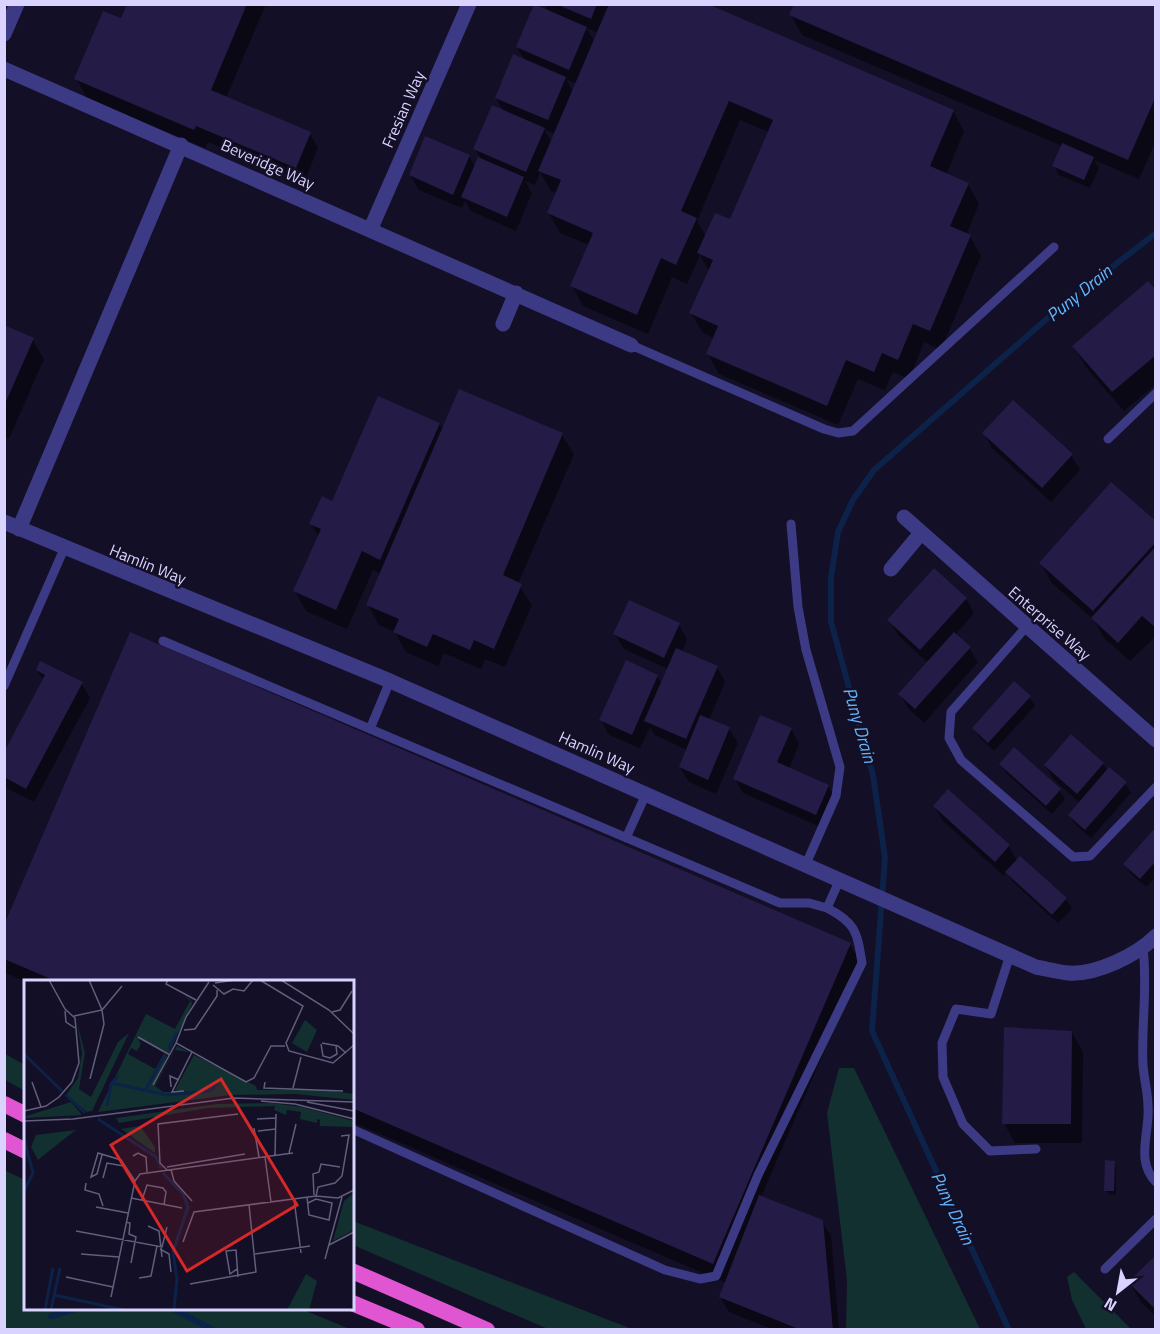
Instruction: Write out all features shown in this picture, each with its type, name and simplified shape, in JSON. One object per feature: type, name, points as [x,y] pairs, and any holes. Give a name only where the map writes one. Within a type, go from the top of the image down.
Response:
[{"type":"highway","points":[[4,1104],[24,1114]]},
{"type":"highway","points":[[4,1140],[24,1150]]},
{"type":"highway","points":[[354,1272],[487,1329]]},
{"type":"highway","points":[[354,1304],[417,1329]]},
{"type":"street","points":[[4,34],[17,4]]},
{"type":"street","name":"Fresian Way","points":[[371,228],[469,4]]},
{"type":"street","name":"Beveridge Way","points":[[4,69],[371,228],[631,345]]},
{"type":"street","points":[[19,529],[181,145]]},
{"type":"street","points":[[503,324],[516,293]]},
{"type":"street","name":"Enterprise Way","points":[[904,517],[1155,740]]},
{"type":"street","name":"Hamlin Way","points":[[4,522],[64,549],[390,681],[1036,967],[1071,973],[1106,966],[1143,948],[1155,936]]},
{"type":"street","points":[[891,569],[921,533]]},
{"type":"lane","points":[[631,345],[824,429],[838,433],[853,431],[1054,247]]},
{"type":"lane","points":[[1108,439],[1155,393]]},
{"type":"lane","points":[[791,524],[798,607],[806,650],[840,767],[840,781],[836,796],[806,864]]},
{"type":"lane","points":[[4,686],[64,549]]},
{"type":"lane","points":[[1027,626],[951,712],[949,738],[961,760],[1073,857],[1090,856],[1155,787]]},
{"type":"lane","points":[[163,641],[780,903],[809,903],[827,908],[848,920],[858,941],[862,963],[758,1175],[716,1276],[700,1280],[665,1270],[354,1130]]},
{"type":"lane","points":[[370,729],[390,681]]},
{"type":"lane","points":[[626,838],[646,794]]},
{"type":"lane","points":[[827,908],[840,879]]},
{"type":"lane","points":[[1143,948],[1146,970],[1143,1065],[1152,1112],[1144,1152],[1148,1175],[1155,1182]]},
{"type":"lane","points":[[1010,955],[991,1014],[956,1009],[942,1043],[943,1077],[963,1124],[990,1151],[1036,1149]]},
{"type":"lane","points":[[1106,1269],[1155,1219]]},
{"type":"green space","points":[[5,1054],[24,1064],[24,1090],[5,1080]]},
{"type":"green space","points":[[839,1068],[854,1068],[980,1329],[846,1329],[847,1280],[827,1113]]},
{"type":"green space","points":[[4,1170],[24,1180],[24,1310],[303,1310],[350,1329],[5,1329]]},
{"type":"green space","points":[[354,1221],[632,1329],[548,1329],[354,1245]]},
{"type":"green space","points":[[1074,1272],[1131,1329],[1086,1329],[1072,1300],[1067,1277]]},
{"type":"building","points":[[127,4],[247,4],[211,90],[311,132],[296,168],[196,126],[194,130],[74,79],[103,11],[121,18]]},
{"type":"building","points":[[534,4],[587,27],[569,70],[516,47]]},
{"type":"building","points":[[556,4],[597,4],[591,19]]},
{"type":"building","points":[[609,4],[708,4],[954,110],[930,166],[969,183],[950,226],[971,235],[930,331],[913,324],[898,360],[882,353],[874,372],[846,360],[827,406],[706,354],[718,326],[689,313],[713,260],[697,253],[715,213],[730,219],[773,120],[729,101],[681,211],[697,218],[676,265],[661,258],[637,315],[570,286],[593,233],[547,213],[561,180],[538,171]]},
{"type":"building","points":[[794,4],[1156,4],[1156,96],[1128,160],[789,15]]},
{"type":"building","points":[[513,54],[566,77],[548,120],[495,98]]},
{"type":"building","points":[[492,105],[545,128],[526,172],[473,149]]},
{"type":"building","points":[[425,136],[470,155],[453,195],[409,175]]},
{"type":"building","points":[[1062,143],[1094,157],[1084,180],[1052,166]]},
{"type":"building","points":[[478,157],[524,177],[507,217],[461,197]]},
{"type":"building","points":[[1148,281],[1156,290],[1156,355],[1112,392],[1072,346]]},
{"type":"building","points":[[4,325],[34,338],[4,406]]},
{"type":"building","points":[[459,389],[563,433],[503,575],[522,584],[494,649],[474,640],[470,650],[433,634],[427,647],[393,632],[399,619],[366,605]]},
{"type":"building","points":[[378,396],[440,423],[380,560],[362,551],[336,610],[293,591],[321,529],[309,524],[322,496],[332,501]]},
{"type":"building","points":[[1013,400],[1073,454],[1042,488],[982,433]]},
{"type":"building","points":[[1111,482],[1156,521],[1156,542],[1093,611],[1039,563]]},
{"type":"building","points":[[1156,546],[1156,628],[1142,616],[1118,643],[1091,618]]},
{"type":"building","points":[[934,568],[967,598],[920,650],[887,620]]},
{"type":"building","points":[[629,600],[680,623],[664,658],[613,634]]},
{"type":"building","points":[[130,632],[851,943],[713,1264],[354,1109],[354,980],[53,980],[4,959],[4,925]]},
{"type":"building","points":[[954,632],[971,647],[915,709],[898,694]]},
{"type":"building","points":[[676,648],[718,666],[686,739],[644,721]]},
{"type":"building","points":[[626,660],[658,675],[632,735],[599,720]]},
{"type":"building","points":[[40,661],[83,682],[26,789],[4,777],[4,752],[45,675],[36,670]]},
{"type":"building","points":[[1014,681],[1031,696],[988,743],[972,728]]},
{"type":"building","points":[[700,715],[730,727],[708,780],[679,767]]},
{"type":"building","points":[[760,715],[792,728],[777,762],[829,785],[816,815],[733,779]]},
{"type":"building","points":[[1071,734],[1104,763],[1077,794],[1044,765]]},
{"type":"building","points":[[1014,747],[1061,789],[1046,806],[999,764]]},
{"type":"building","points":[[1109,767],[1127,782],[1085,830],[1068,815]]},
{"type":"building","points":[[948,789],[1010,845],[995,862],[933,806]]},
{"type":"building","points":[[1156,827],[1156,861],[1140,879],[1123,864]]},
{"type":"building","points":[[1020,856],[1067,898],[1052,915],[1005,872]]},
{"type":"building","points":[[1004,1027],[1072,1031],[1071,1124],[1002,1124]]},
{"type":"building","points":[[1105,1160],[1115,1161],[1114,1191],[1104,1191]]},
{"type":"building","points":[[759,1195],[823,1220],[833,1330],[801,1330],[719,1297]]},
{"type":"building","points":[[1156,1255],[1156,1310],[1128,1282]]},
{"type":"waterway","name":"Puny Drain","points":[[1009,1330],[872,1031],[885,858],[873,775],[831,622],[831,577],[838,532],[853,500],[874,470],[1058,309],[1156,233]]},
{"type":"waterway","points":[[51,1316],[73,1310]]},
{"type":"waterway","points":[[176,1310],[213,1330]]}]
